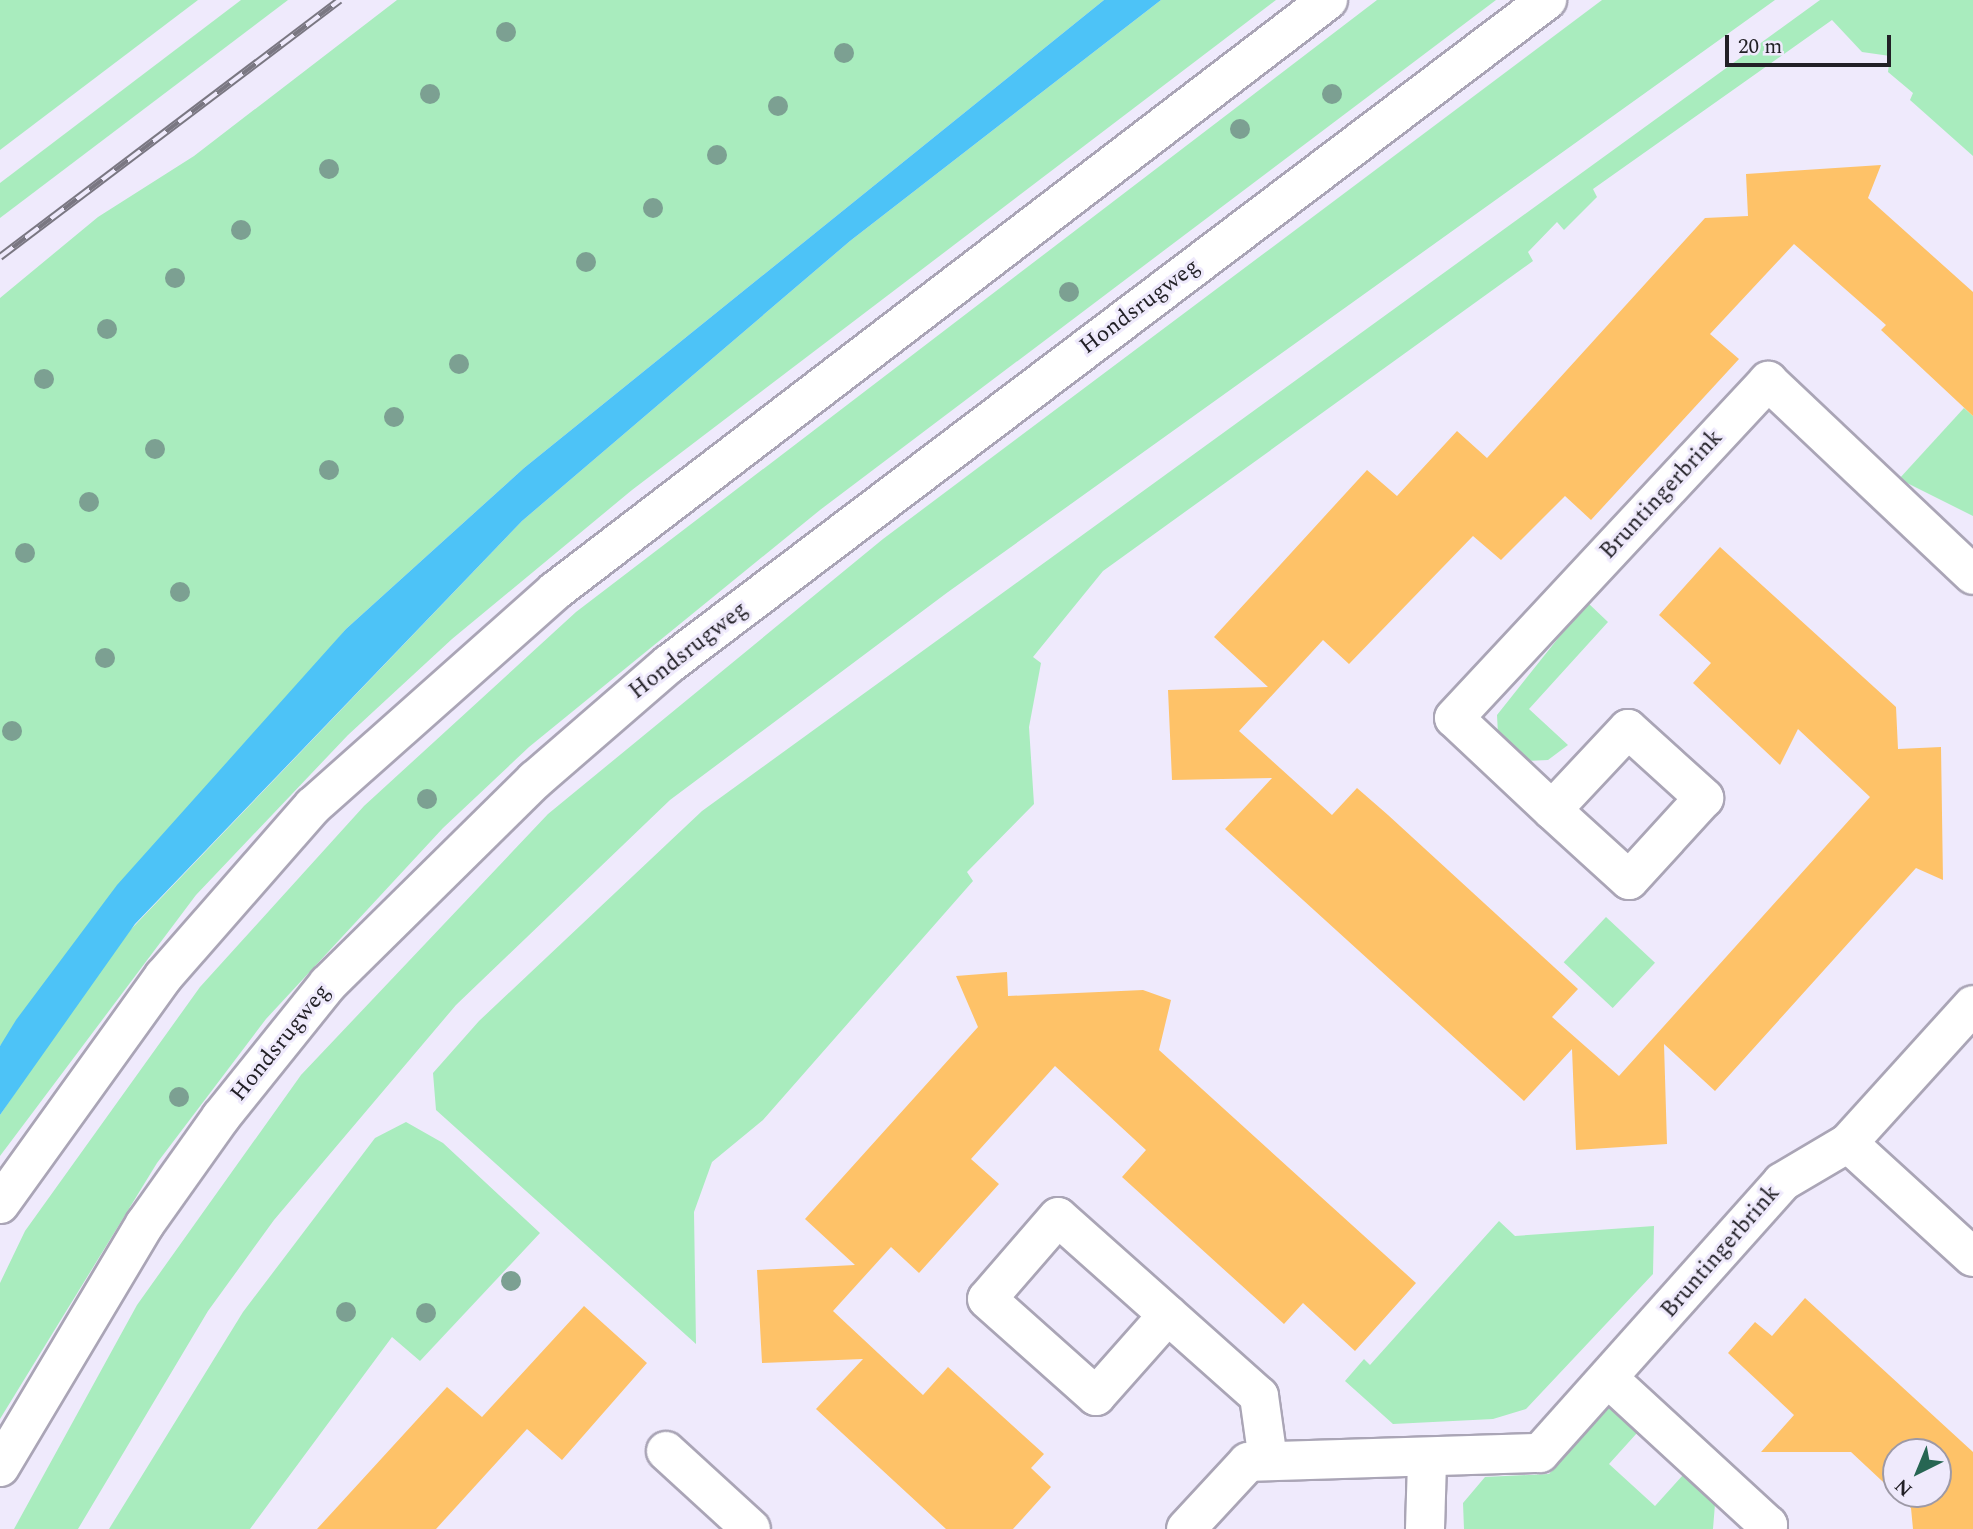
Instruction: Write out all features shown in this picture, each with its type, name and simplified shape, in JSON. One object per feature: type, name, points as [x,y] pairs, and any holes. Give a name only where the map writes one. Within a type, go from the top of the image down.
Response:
[{"type":"main road","points":[[0,1204],[164,976],[313,806],[555,591],[1328,0]]},
{"type":"main road","name":"Hondsrugweg","points":[[0,1467],[145,1224],[221,1117],[328,984],[535,780],[668,664],[1547,0]]},
{"type":"main road","name":"Bruntingerbrink","points":[[1552,810],[1454,718],[1768,380],[1973,575]]},
{"type":"main road","name":"Bruntingerbrink","points":[[1186,1529],[1248,1462],[1427,1460],[1540,1453],[1609,1379],[1782,1182],[1848,1143],[1973,1005]]},
{"type":"main road","points":[[1848,1143],[1973,1257]]},
{"type":"main road","points":[[1168,1315],[1096,1396],[987,1299],[1058,1217],[1259,1396],[1268,1460]]},
{"type":"main road","points":[[1609,1379],[1768,1525],[1764,1529]]},
{"type":"main road","points":[[666,1451],[751,1529]]},
{"type":"main road","points":[[1425,1529],[1427,1460]]},
{"type":"green space","points":[[0,0],[198,0],[0,150]]},
{"type":"green space","points":[[241,0],[288,0],[0,218],[0,183]]},
{"type":"green space","points":[[397,0],[1104,0],[524,468],[346,629],[0,1046],[0,298],[98,217],[194,156]]},
{"type":"green space","points":[[1161,0],[1276,0],[632,490],[452,639],[348,735],[196,895],[0,1156],[0,1115],[113,948],[522,521],[850,241]]},
{"type":"green space","points":[[1377,0],[1496,0],[820,510],[529,747],[443,828],[266,1019],[157,1163],[0,1419],[0,1283],[25,1231],[200,987],[364,806],[576,612]]},
{"type":"green space","points":[[1602,0],[1775,0],[948,592],[670,800],[456,1005],[274,1220],[208,1311],[78,1529],[14,1529],[137,1305],[301,1075],[548,814],[883,539]]},
{"type":"green space","points":[[1820,0],[1973,0],[1973,156],[1910,100],[1913,93],[1888,72],[1890,56],[1862,52],[1832,20],[1593,189],[1597,197],[1564,230],[1557,222],[1528,252],[1533,261],[1103,571],[1033,657],[1041,663],[1029,727],[1034,804],[967,872],[973,881],[763,1120],[712,1162],[694,1212],[696,1344],[436,1110],[433,1073],[479,1021],[702,811]]},
{"type":"green space","points":[[1964,408],[1973,416],[1973,516],[1899,479]]},
{"type":"green space","points":[[1587,602],[1608,622],[1529,709],[1568,745],[1548,760],[1526,761],[1498,734],[1497,715]]},
{"type":"green space","points":[[1606,917],[1655,963],[1613,1008],[1564,962]]},
{"type":"green space","points":[[406,1122],[443,1143],[540,1233],[420,1361],[392,1337],[250,1529],[109,1529],[243,1312],[375,1138]]},
{"type":"green space","points":[[1499,1221],[1515,1236],[1654,1226],[1653,1274],[1526,1409],[1493,1419],[1393,1424],[1345,1381],[1364,1359],[1370,1365]]},
{"type":"green space","points":[[1609,1408],[1637,1433],[1609,1464],[1655,1506],[1683,1475],[1715,1504],[1713,1529],[1464,1529],[1463,1503],[1485,1477],[1549,1474]]},
{"type":"water","points":[[1104,0],[1161,0],[850,241],[522,521],[135,924],[0,1115],[0,1046],[16,1020],[117,885],[346,629],[524,468]]},
{"type":"building","points":[[1881,165],[1868,198],[1973,292],[1973,416],[1881,330],[1886,325],[1794,244],[1710,334],[1739,359],[1591,520],[1565,496],[1501,560],[1473,536],[1349,664],[1323,640],[1239,731],[1332,815],[1357,788],[1388,815],[1578,989],[1552,1017],[1619,1076],[1870,797],[1798,729],[1780,765],[1693,683],[1711,663],[1659,615],[1720,547],[1896,707],[1898,749],[1941,747],[1943,880],[1916,868],[1715,1091],[1664,1044],[1667,1144],[1576,1150],[1572,1049],[1524,1101],[1225,829],[1272,778],[1172,780],[1168,690],[1268,687],[1214,637],[1367,470],[1397,496],[1457,431],[1487,458],[1705,218],[1748,216],[1746,174]]},
{"type":"building","points":[[1007,972],[1008,996],[1143,990],[1171,1000],[1159,1050],[1416,1283],[1355,1351],[1303,1303],[1284,1324],[1122,1177],[1146,1150],[1055,1066],[971,1159],[999,1184],[919,1273],[891,1247],[833,1311],[923,1395],[948,1367],[1044,1454],[1031,1468],[1051,1487],[1013,1529],[946,1529],[816,1409],[863,1359],[762,1363],[757,1270],[855,1265],[805,1219],[978,1027],[956,976]]},
{"type":"building","points":[[1805,1298],[1973,1452],[1973,1529],[1913,1529],[1911,1508],[1952,1508],[1952,1438],[1882,1438],[1882,1481],[1851,1452],[1761,1452],[1794,1415],[1728,1353],[1755,1322],[1772,1336]]},
{"type":"building","points":[[584,1306],[647,1363],[562,1460],[527,1429],[436,1529],[317,1529],[447,1387],[482,1417]]},
{"type":"railway","points":[[0,257],[340,0]]}]
